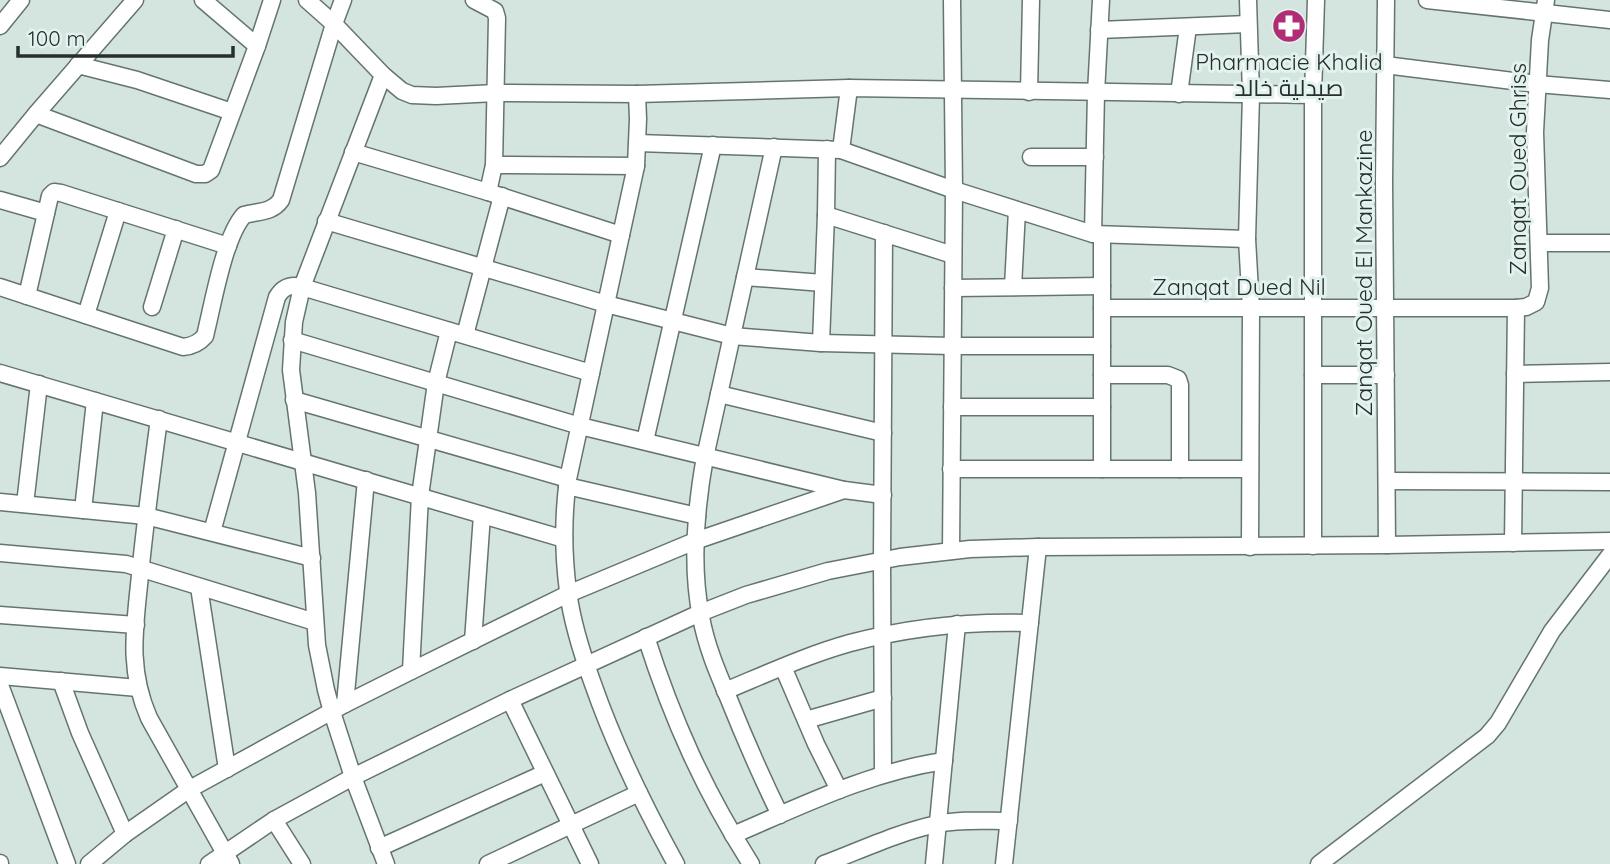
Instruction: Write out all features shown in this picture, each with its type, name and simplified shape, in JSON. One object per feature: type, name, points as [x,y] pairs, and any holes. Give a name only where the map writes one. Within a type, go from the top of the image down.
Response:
[{"type":"street","points":[[0,26],[21,0]]},
{"type":"street","points":[[0,158],[135,0]]},
{"type":"street","points":[[203,0],[257,46]]},
{"type":"street","points":[[36,114],[196,174],[205,174],[211,170],[257,46],[271,0]]},
{"type":"street","points":[[307,0],[383,75],[402,91],[412,95],[637,94],[849,88],[1313,95]]},
{"type":"street","points":[[0,287],[183,346],[196,344],[205,336],[228,246],[237,223],[244,215],[270,211],[281,200],[343,0]]},
{"type":"street","points":[[411,671],[420,496],[436,383],[483,268],[495,194],[497,18],[495,11],[474,0]]},
{"type":"street","points":[[951,551],[954,190],[952,0]]},
{"type":"street","points":[[1029,92],[1031,0]]},
{"type":"street","points":[[1101,0],[1095,157],[1097,234],[1102,286],[1102,469]]},
{"type":"street","points":[[1248,0],[1251,95],[1247,239],[1251,309],[1250,547]]},
{"type":"street","points":[[1313,546],[1313,95],[1317,0]]},
{"type":"street","name":"Zanqat Oued El Mankazine","points":[[1385,0],[1387,545]]},
{"type":"street","points":[[1427,0],[1545,7],[1610,20]]},
{"type":"street","name":"Zanqat Oued Ghriss","points":[[1539,296],[1535,132],[1540,40],[1545,7]]},
{"type":"street","points":[[1099,30],[1248,24]]},
{"type":"street","points":[[1179,94],[1188,27]]},
{"type":"street","points":[[78,65],[137,80],[232,112]]},
{"type":"street","points":[[1385,65],[1610,90]]},
{"type":"street","points":[[383,75],[302,287],[292,340],[291,370],[304,461],[315,622],[321,668],[339,708],[353,777],[386,864]]},
{"type":"street","points":[[821,343],[826,215],[834,149],[849,88]]},
{"type":"street","points":[[637,94],[636,166],[568,482],[564,539],[568,594],[586,665],[639,793],[676,864]]},
{"type":"street","points":[[638,143],[834,149],[954,190],[1097,234],[1247,239]]},
{"type":"street","points":[[645,441],[713,145]]},
{"type":"street","points":[[774,147],[705,457],[695,541],[700,613],[706,639],[751,753],[780,815]]},
{"type":"street","points":[[353,152],[495,194],[621,236]]},
{"type":"street","points":[[1031,157],[1095,157]]},
{"type":"street","points":[[494,165],[636,166]]},
{"type":"street","points":[[27,296],[50,196],[54,192],[228,246]]},
{"type":"street","points":[[0,200],[46,213]]},
{"type":"street","points":[[1013,287],[1017,210]]},
{"type":"street","points":[[86,315],[118,211]]},
{"type":"street","points":[[826,215],[953,255]]},
{"type":"street","points":[[326,221],[606,304],[732,336],[884,345],[1102,346]]},
{"type":"street","points":[[152,307],[176,229]]},
{"type":"street","points":[[883,774],[884,233]]},
{"type":"street","points":[[1539,243],[1610,243]]},
{"type":"street","points":[[745,277],[823,283]]},
{"type":"street","points":[[212,532],[277,297],[286,286],[302,287],[591,373]]},
{"type":"street","points":[[953,288],[1102,286]]},
{"type":"street","name":"Zanqat Dued Nil","points":[[1102,308],[1516,308],[1531,305],[1539,296]]},
{"type":"street","name":"Zanqat Oued Ghriss","points":[[1513,543],[1516,308]]},
{"type":"street","points":[[292,340],[580,426],[844,490],[883,495]]},
{"type":"street","points":[[1516,374],[1610,372]]},
{"type":"street","points":[[0,373],[564,539]]},
{"type":"street","points":[[1102,375],[1168,375],[1178,379],[1180,469]]},
{"type":"street","points":[[1313,375],[1386,375]]},
{"type":"street","points":[[25,504],[39,384]]},
{"type":"street","points":[[719,394],[883,433]]},
{"type":"street","points":[[294,400],[568,482],[697,516]]},
{"type":"street","points":[[83,510],[95,401]]},
{"type":"street","points":[[952,407],[1102,407]]},
{"type":"street","points":[[159,419],[146,516],[136,625],[134,657],[138,688],[149,718],[227,858]]},
{"type":"street","points":[[951,469],[1250,469]]},
{"type":"street","points":[[339,708],[366,480]]},
{"type":"street","points":[[1387,481],[1610,482]]},
{"type":"street","points":[[89,864],[125,834],[188,790],[411,671],[568,594],[695,541],[844,490]]},
{"type":"street","points":[[0,502],[146,516],[312,558]]},
{"type":"street","points":[[473,641],[482,514]]},
{"type":"street","points":[[209,864],[227,858],[274,820],[353,777],[510,700],[700,613],[746,595],[828,571],[882,560],[951,551],[1038,547],[1250,547],[1610,541]]},
{"type":"street","points":[[1004,864],[1038,547]]},
{"type":"street","points":[[0,553],[111,562],[315,622]]},
{"type":"street","points":[[1319,864],[1487,736],[1498,723],[1552,631],[1610,555]]},
{"type":"street","points":[[199,587],[227,769]]},
{"type":"street","points":[[0,615],[136,625]]},
{"type":"street","points":[[725,691],[827,651],[882,635],[932,626],[981,622],[1030,623]]},
{"type":"street","points":[[934,864],[957,624]]},
{"type":"street","points":[[646,637],[659,678],[691,758],[751,864]]},
{"type":"street","points":[[783,667],[839,790]]},
{"type":"street","points":[[0,676],[138,688]]},
{"type":"street","points":[[61,681],[85,746],[125,834]]},
{"type":"street","points":[[0,685],[67,864]]},
{"type":"street","points":[[806,720],[883,698]]},
{"type":"street","points":[[510,700],[590,864]]},
{"type":"street","points":[[733,835],[883,774],[944,761]]},
{"type":"street","points":[[379,848],[545,773]]},
{"type":"street","points":[[488,864],[639,793]]},
{"type":"street","points":[[274,820],[302,864]]},
{"type":"street","points":[[824,864],[937,824],[1009,821]]},
{"type":"place","name":"Pharmacie Khalid صيدلية خالد","points":[[1289,26]]}]
